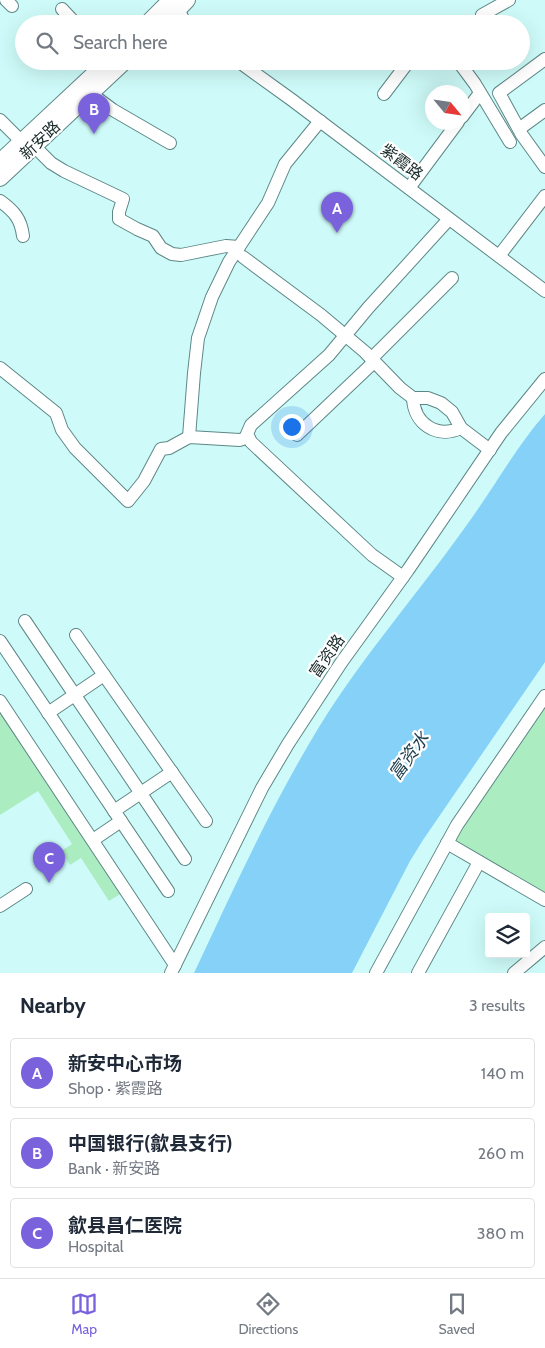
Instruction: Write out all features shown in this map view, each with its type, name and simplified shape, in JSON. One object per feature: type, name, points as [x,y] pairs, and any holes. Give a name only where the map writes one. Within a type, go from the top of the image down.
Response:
[{"type":"main road","points":[[159,15],[177,2]]},
{"type":"main road","points":[[169,15],[177,2]]},
{"type":"main road","name":"新安路","points":[[0,178],[28,144],[99,70]]},
{"type":"main road","name":"新安路","points":[[0,162],[28,144],[90,94],[115,70]]},
{"type":"street","points":[[482,15],[509,0]]},
{"type":"street","points":[[177,2],[182,15]]},
{"type":"street","points":[[62,9],[68,15]]},
{"type":"street","points":[[530,70],[545,59]]},
{"type":"street","name":"紫霞路","points":[[250,70],[545,291]]},
{"type":"street","points":[[384,94],[402,70]]},
{"type":"street","points":[[464,70],[510,142]]},
{"type":"street","points":[[530,70],[498,93],[518,129],[545,167]]},
{"type":"street","points":[[470,106],[480,93]]},
{"type":"street","points":[[90,94],[113,110],[170,143]]},
{"type":"street","points":[[518,129],[545,110]]},
{"type":"street","points":[[0,120],[51,163],[123,199],[119,212],[120,219],[153,236],[161,248],[181,256],[226,246],[241,252],[345,335],[400,388],[413,398],[428,398],[441,403],[456,417],[461,428],[490,450]]},
{"type":"street","points":[[189,437],[198,338],[212,297],[229,262],[241,252],[268,202],[285,164],[320,121]]},
{"type":"street","points":[[409,188],[452,130]]},
{"type":"street","points":[[499,256],[545,196]]},
{"type":"street","points":[[0,201],[13,210],[17,216],[22,225],[23,236]]},
{"type":"street","points":[[403,577],[372,555],[250,442],[248,437],[249,427],[328,355],[450,219]]},
{"type":"street","points":[[297,435],[452,278]]},
{"type":"street","points":[[0,368],[56,413],[62,430],[75,448],[128,501],[144,482],[161,449],[168,448],[189,437],[240,440],[248,437]]},
{"type":"street","name":"富资路","points":[[173,969],[259,796],[288,744],[341,663],[403,577],[490,450],[517,412],[545,379]]},
{"type":"street","points":[[413,398],[417,415],[430,429],[439,432],[449,432],[461,428]]},
{"type":"street","points":[[25,621],[185,859]]},
{"type":"street","points":[[76,635],[206,821]]},
{"type":"street","points":[[0,641],[168,891]]},
{"type":"street","points":[[48,713],[104,676]]},
{"type":"street","points":[[376,973],[457,825],[545,696]]},
{"type":"street","points":[[0,701],[93,840],[173,969]]},
{"type":"street","points":[[93,840],[141,793],[172,772]]},
{"type":"street","points":[[447,843],[545,900]]},
{"type":"street","points":[[418,973],[479,862]]},
{"type":"street","points":[[0,906],[26,888]]},
{"type":"street","points":[[514,973],[545,947]]},
{"type":"green space","points":[[0,705],[122,893],[109,901],[81,858],[70,865],[61,851],[72,844],[38,791],[0,815]]},
{"type":"green space","points":[[545,706],[545,895],[455,844],[453,837]]},
{"type":"water","name":"富资水","points":[[545,414],[545,662],[423,840],[410,861],[352,973],[194,973],[269,818],[319,727],[336,700],[452,545],[516,452]]},
{"type":"place","name":"中国银行(歙县支行)","points":[[94,134]]},
{"type":"place","name":"新安中心市场","points":[[337,233]]},
{"type":"place","name":"歙县昌仁医院","points":[[49,883]]}]
